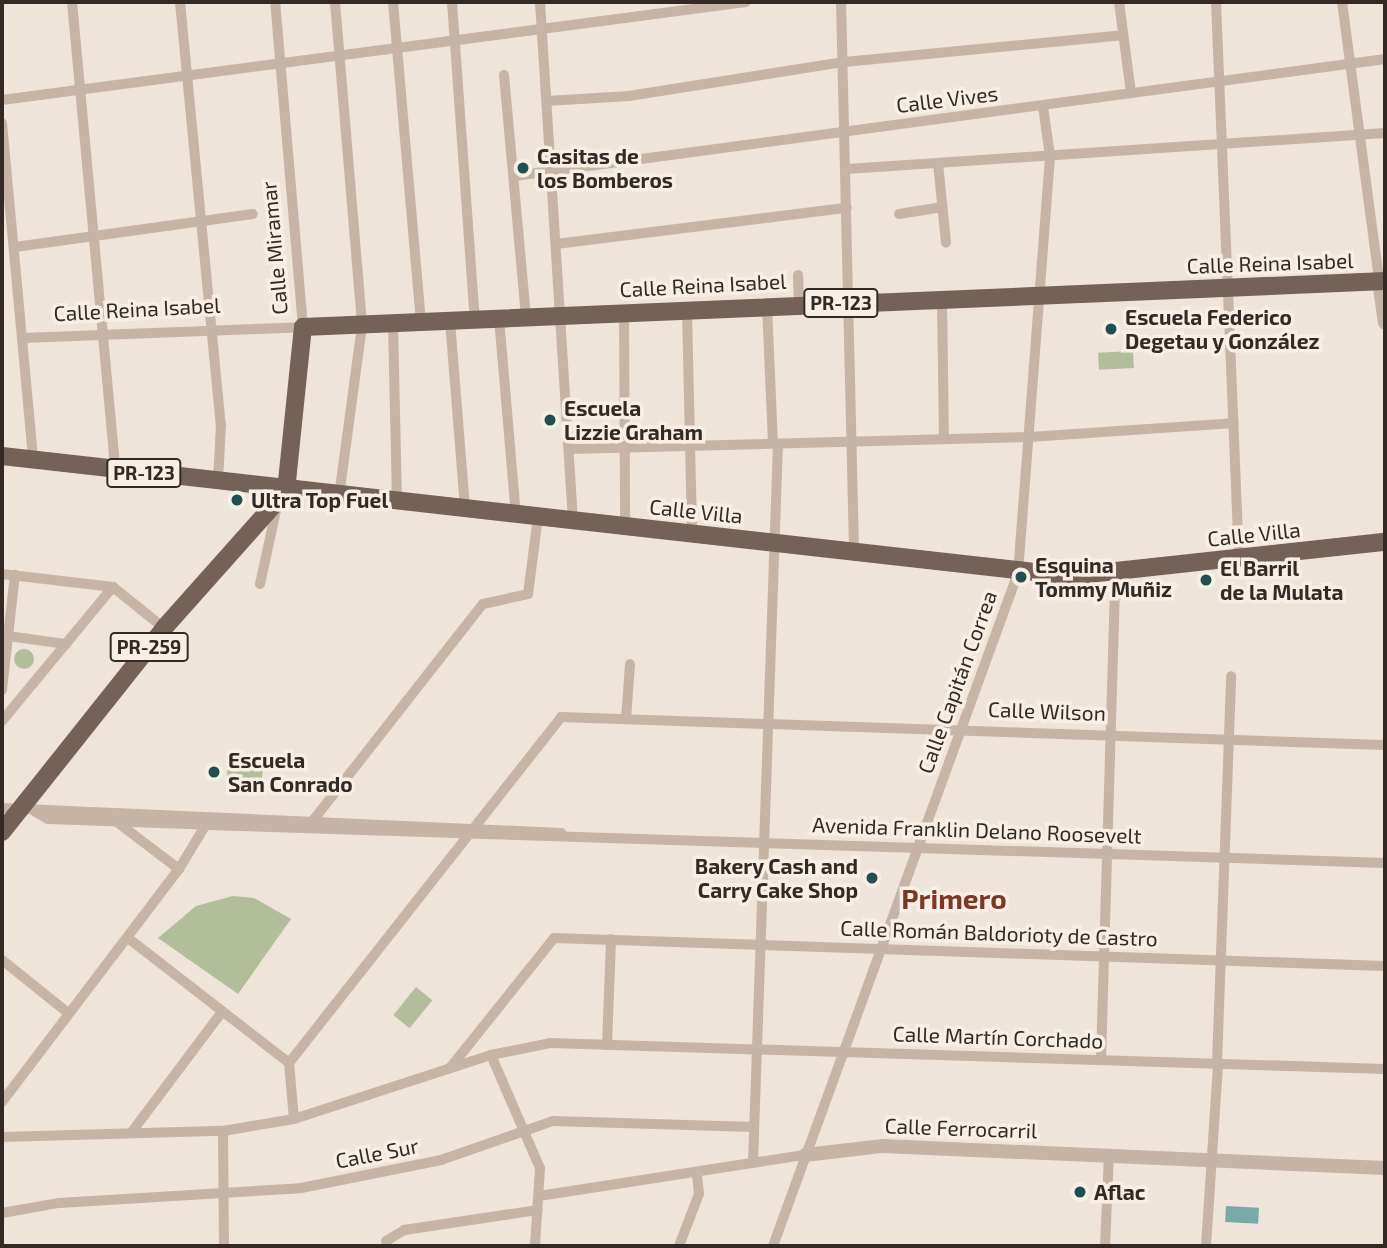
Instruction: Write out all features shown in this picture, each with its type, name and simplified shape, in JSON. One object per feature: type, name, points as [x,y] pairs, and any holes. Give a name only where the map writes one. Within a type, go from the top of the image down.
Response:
[{"type":"main road","name":"Calle Reina Isabel","points":[[303,327],[1382,281]]},
{"type":"main road","name":"Calle Miramar","points":[[282,498],[303,327]]},
{"type":"main road","name":"Calle Villa","points":[[2,456],[218,481],[282,498],[339,496],[397,501],[854,550],[1018,573],[1115,573],[1385,542]]},
{"type":"main road","name":"PR-259","points":[[2,832],[164,628],[282,498]]},
{"type":"street","points":[[72,2],[115,469]]},
{"type":"street","points":[[180,2],[199,220],[221,424],[218,481]]},
{"type":"street","name":"Calle Miramar","points":[[275,2],[283,65],[303,327]]},
{"type":"street","points":[[335,2],[342,58],[362,326],[339,496]]},
{"type":"street","points":[[393,2],[421,321]]},
{"type":"street","points":[[452,2],[475,319]]},
{"type":"street","points":[[540,2],[571,449],[573,521]]},
{"type":"street","points":[[2,100],[342,58],[746,2]]},
{"type":"street","points":[[841,2],[847,208],[853,302],[854,550]]},
{"type":"street","points":[[1119,2],[1131,93]]},
{"type":"street","points":[[1216,2],[1239,559]]},
{"type":"street","points":[[1342,2],[1382,281],[1385,323]]},
{"type":"street","points":[[547,101],[629,96],[844,62],[1123,36]]},
{"type":"street","name":"Calle Vives","points":[[514,177],[1385,59]]},
{"type":"street","points":[[504,75],[526,317]]},
{"type":"street","name":"Calle Capitán Correa","points":[[773,1246],[879,947],[1018,573],[1050,156],[1043,106]]},
{"type":"street","points":[[2,123],[33,460]]},
{"type":"street","points":[[847,169],[1385,133]]},
{"type":"street","points":[[938,163],[946,243]]},
{"type":"street","points":[[900,214],[942,207]]},
{"type":"street","points":[[556,244],[847,208]]},
{"type":"street","points":[[15,247],[253,214]]},
{"type":"street","points":[[798,275],[799,304]]},
{"type":"street","points":[[942,299],[944,439]]},
{"type":"street","points":[[753,1163],[776,443],[767,306]]},
{"type":"street","points":[[687,310],[692,534]]},
{"type":"street","points":[[624,312],[625,526]]},
{"type":"street","points":[[499,318],[516,515]]},
{"type":"street","points":[[450,321],[465,509]]},
{"type":"street","points":[[393,324],[397,501]]},
{"type":"street","name":"Calle Reina Isabel","points":[[23,338],[102,332],[303,327]]},
{"type":"street","points":[[571,449],[1030,437],[1234,423]]},
{"type":"street","points":[[260,584],[282,498]]},
{"type":"street","points":[[310,824],[483,604],[528,594],[538,517]]},
{"type":"street","points":[[1101,1059],[1115,573]]},
{"type":"street","points":[[2,574],[113,587],[164,628]]},
{"type":"street","points":[[2,690],[15,576]]},
{"type":"street","points":[[2,721],[113,587]]},
{"type":"street","points":[[8,636],[66,644]]},
{"type":"street","points":[[626,719],[630,664]]},
{"type":"street","points":[[1206,1246],[1223,960],[1226,738],[1231,676]]},
{"type":"street","name":"Calle Wilson","points":[[471,831],[561,717],[961,727],[1385,745]]},
{"type":"street","name":"Avenida Franklin Delano Roosevelt","points":[[18,809],[48,819],[208,820]]},
{"type":"street","name":"Avenida Franklin Delano Roosevelt","points":[[18,809],[765,844],[918,846],[1385,863]]},
{"type":"street","points":[[2,1102],[66,1012],[128,938],[179,869],[208,820]]},
{"type":"street","points":[[117,821],[179,869]]},
{"type":"street","points":[[294,1119],[289,1063],[471,831]]},
{"type":"street","name":"Calle Román Baldorioty de Castro","points":[[450,1068],[554,937],[1385,966]]},
{"type":"street","points":[[128,938],[289,1063]]},
{"type":"street","points":[[607,1045],[611,939]]},
{"type":"street","points":[[2,960],[66,1012]]},
{"type":"street","points":[[131,1133],[222,1012]]},
{"type":"street","name":"Calle Martín Corchado","points":[[2,1137],[223,1131],[294,1119],[533,1044],[1385,1069]]},
{"type":"street","points":[[491,1055],[528,1129],[540,1168],[535,1246]]},
{"type":"street","name":"Calle Sur","points":[[2,1213],[59,1203],[301,1188],[441,1160],[553,1121],[754,1127]]},
{"type":"street","points":[[223,1131],[224,1246]]},
{"type":"street","name":"Calle Ferrocarril","points":[[539,1196],[697,1174],[805,1155],[883,1146],[1212,1156],[1385,1168]]},
{"type":"street","points":[[1105,1246],[1109,1154]]},
{"type":"street","points":[[679,1246],[699,1194],[697,1174]]},
{"type":"street","points":[[386,1241],[404,1230],[538,1210]]},
{"type":"green space","points":[[1133,351],[1134,368],[1099,370],[1098,353]]},
{"type":"green space","points":[[24,649],[31,652],[34,659],[31,666],[24,669],[17,666],[14,659],[17,652]]},
{"type":"green space","points":[[228,759],[263,761],[262,783],[227,781]]},
{"type":"green space","points":[[233,896],[254,898],[291,919],[238,994],[158,938],[196,906]]},
{"type":"green space","points":[[416,987],[432,1000],[410,1028],[393,1015]]},
{"type":"water","points":[[1226,1206],[1259,1208],[1258,1224],[1225,1222]]},
{"type":"place","name":"Casitas de los Bomberos","points":[[523,168]]},
{"type":"place","name":"Escuela Federico Degetau y González","points":[[1111,329]]},
{"type":"place","name":"Escuela Lizzie Graham","points":[[550,420]]},
{"type":"place","name":"Ultra Top Fuel","points":[[237,500]]},
{"type":"place","name":"Esquina Tommy Muñiz","points":[[1021,577]]},
{"type":"place","name":"El Barril de la Mulata","points":[[1206,580]]},
{"type":"place","name":"Escuela San Conrado","points":[[214,772]]},
{"type":"place","name":"Bakery Cash and Carry Cake Shop","points":[[872,878]]},
{"type":"place","name":"Aflac","points":[[1080,1192]]},
{"type":"district","name":"Primero","points":[[954,898]]}]
